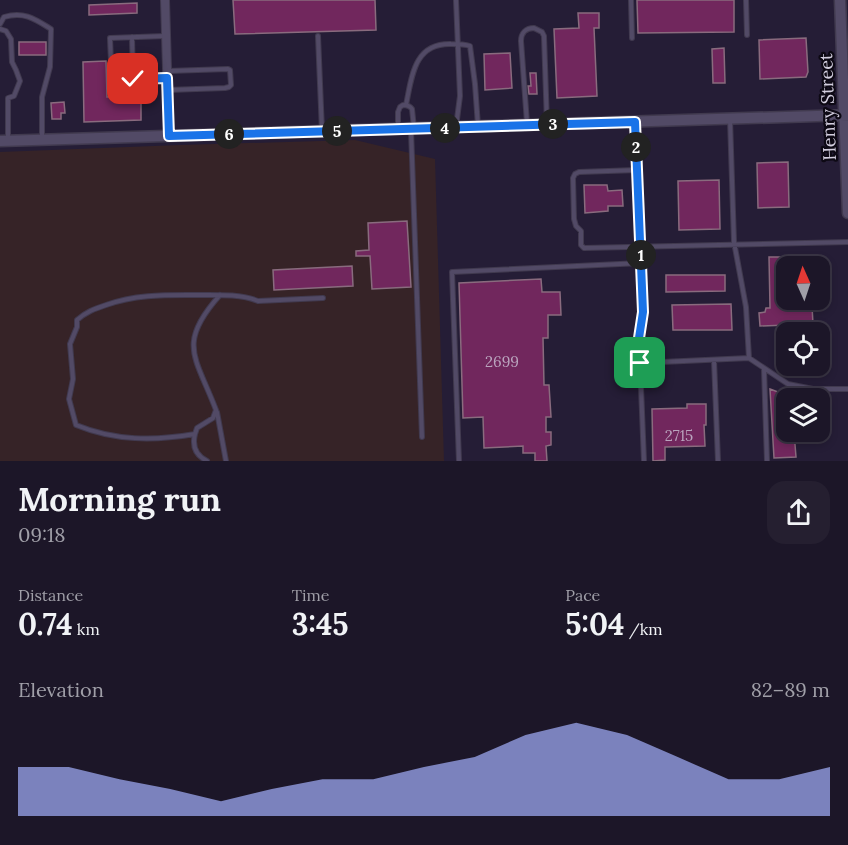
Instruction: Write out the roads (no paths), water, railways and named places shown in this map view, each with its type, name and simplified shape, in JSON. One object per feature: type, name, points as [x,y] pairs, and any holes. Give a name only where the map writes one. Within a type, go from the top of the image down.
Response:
[{"type":"main road","name":"Henry Street","points":[[840,0],[845,73],[848,213]]},
{"type":"main road","points":[[4,141],[846,115]]},
{"type":"street","points":[[165,0],[169,136]]},
{"type":"lane","points":[[456,0],[460,96],[456,127]]},
{"type":"lane","points":[[631,0],[632,38]]},
{"type":"lane","points":[[746,0],[747,35]]},
{"type":"lane","points":[[0,24],[4,17],[15,14],[29,17],[51,29],[50,67],[42,97],[42,140]]},
{"type":"lane","points":[[527,125],[521,41],[523,33],[534,27],[544,36],[547,124]]},
{"type":"lane","points":[[0,29],[6,31],[11,39],[12,62],[20,81],[14,96],[8,98],[4,141]]},
{"type":"lane","points":[[132,37],[133,87],[112,86],[110,38],[132,37],[166,36]]},
{"type":"lane","points":[[318,36],[322,132]]},
{"type":"lane","points":[[406,105],[416,63],[429,48],[443,44],[470,46],[478,127]]},
{"type":"lane","points":[[133,79],[167,74],[230,70],[231,85],[229,87],[168,90]]},
{"type":"lane","points":[[406,105],[412,109],[422,437]]},
{"type":"lane","points":[[398,129],[399,109],[406,105]]},
{"type":"lane","points":[[730,119],[734,245],[746,307],[749,358]]},
{"type":"lane","points":[[635,122],[643,312],[639,338],[644,461]]},
{"type":"lane","points":[[637,170],[575,174],[573,178],[574,219],[581,231],[581,245],[584,248],[848,242]]},
{"type":"lane","points":[[459,461],[452,272],[641,263]]},
{"type":"lane","points":[[195,434],[136,439],[92,431],[76,425],[69,399],[73,380],[70,344],[77,327],[77,320],[85,312],[116,301],[144,295],[220,295],[258,301],[323,298]]},
{"type":"lane","points":[[220,295],[200,320],[194,336],[194,357],[216,410],[226,461]]},
{"type":"lane","points":[[640,363],[749,358],[788,384],[813,389],[848,389]]},
{"type":"lane","points":[[714,360],[718,461]]},
{"type":"lane","points":[[764,368],[767,461]]},
{"type":"lane","points":[[207,461],[195,451],[193,441],[197,428],[213,418],[216,410]]}]
